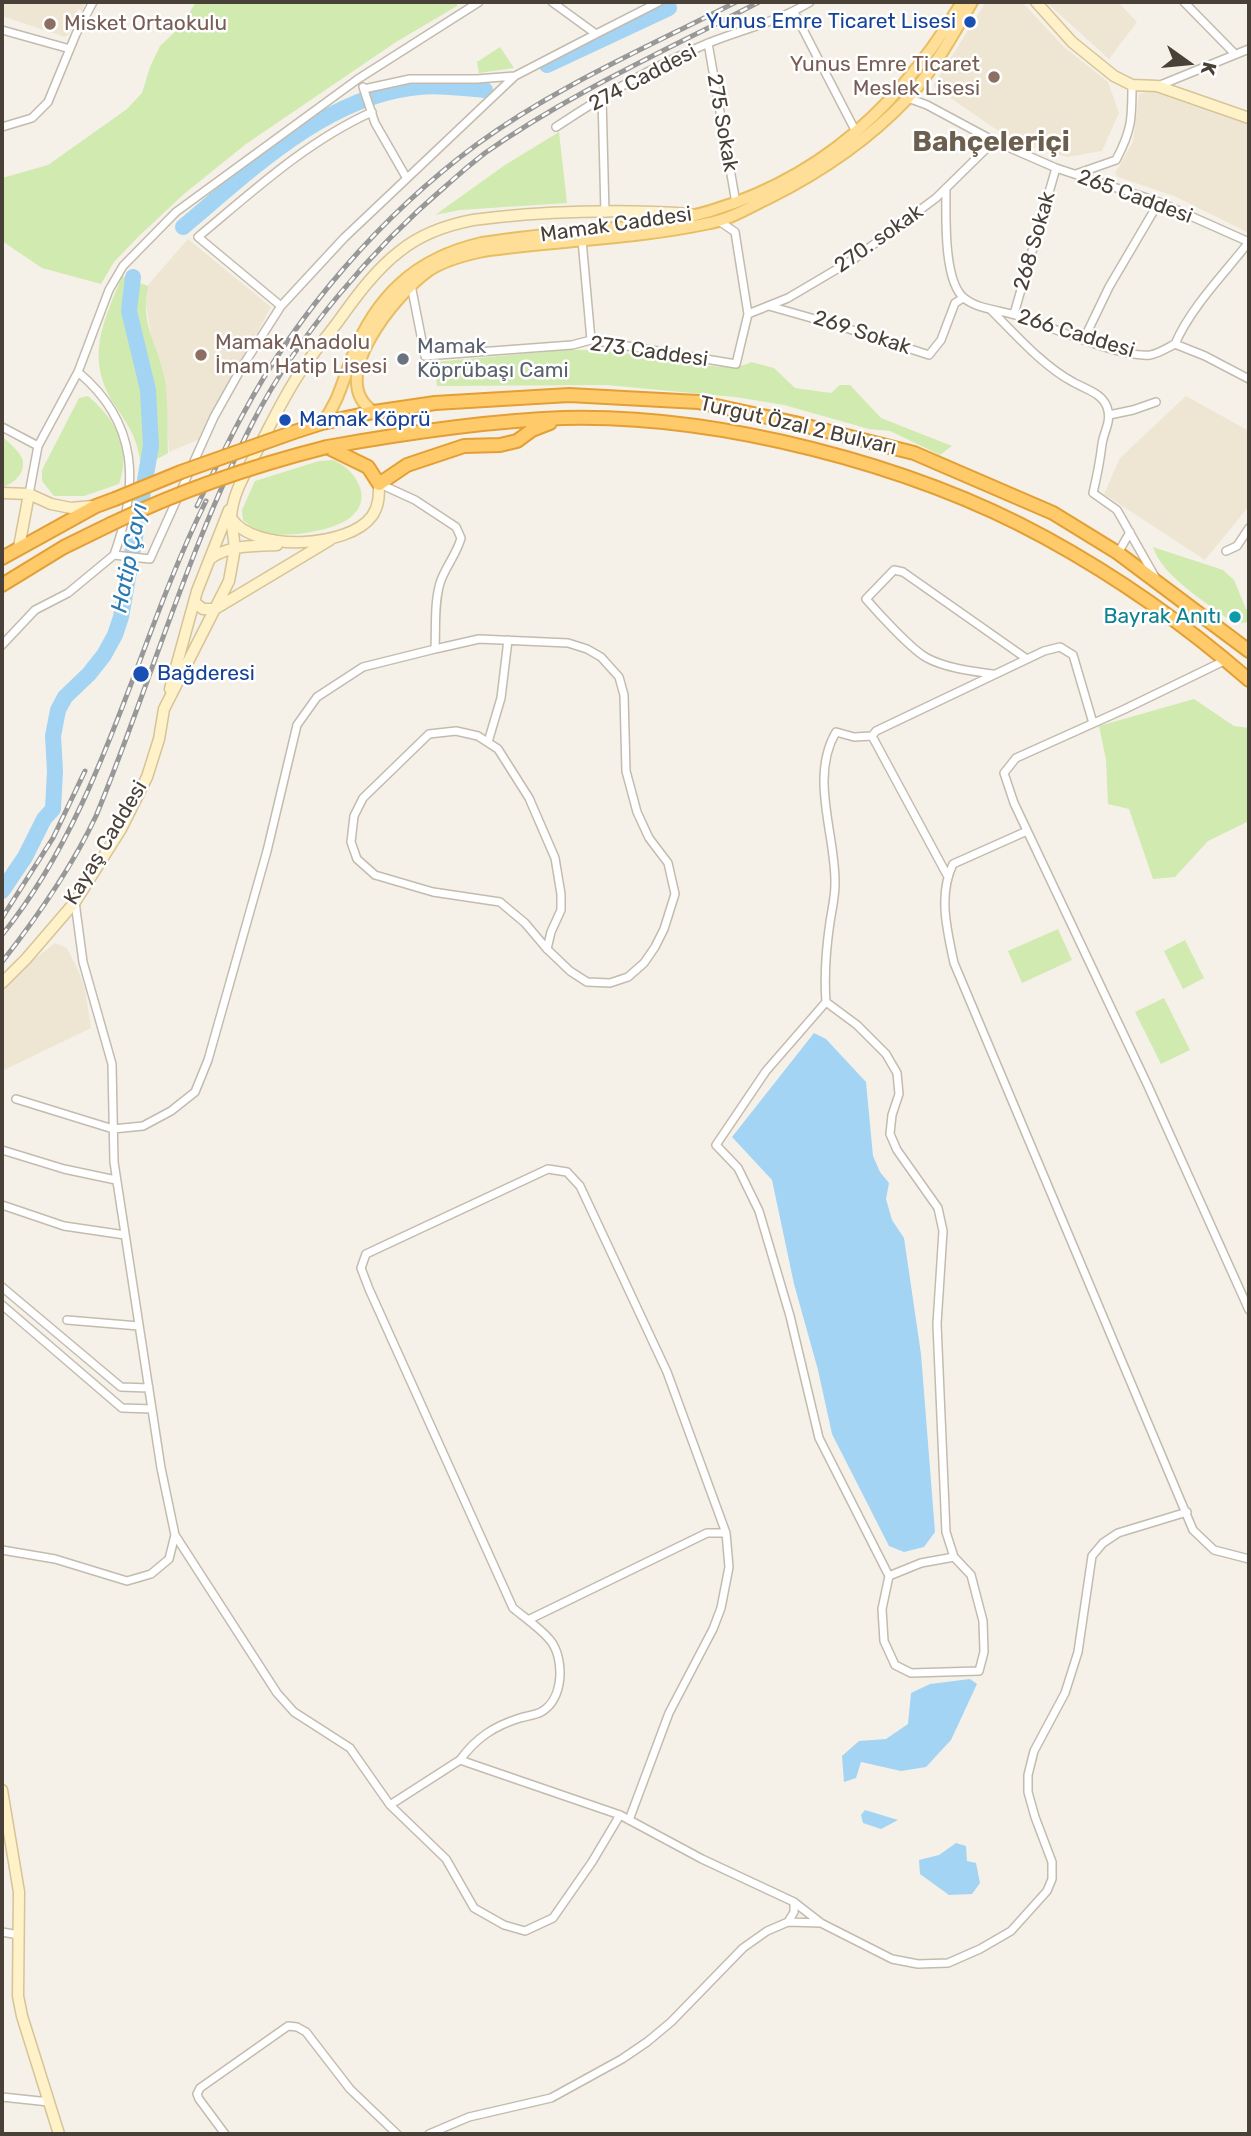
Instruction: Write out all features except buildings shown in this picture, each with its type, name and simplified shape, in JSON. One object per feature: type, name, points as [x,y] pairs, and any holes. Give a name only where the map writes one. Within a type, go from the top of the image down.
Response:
[{"type":"highway","name":"Turgut Özal 2 Bulvarı","points":[[2,558],[96,506],[180,472],[322,423],[435,403],[569,395],[698,402],[914,453],[1053,513],[1118,554],[1249,651]]},
{"type":"highway","name":"Turgut Özal 2 Bulvarı","points":[[2,585],[64,547],[160,501],[219,478],[327,447],[425,430],[493,423],[563,418],[656,423],[707,428],[775,440],[843,457],[940,490],[1046,538],[1151,603],[1249,680]]},
{"type":"highway","points":[[327,447],[368,467],[379,484],[407,465],[464,446],[500,445],[517,441],[532,430],[563,418]]},
{"type":"main road","name":"Mamak Caddesi","points":[[718,215],[736,203],[793,175],[875,117],[916,71],[962,2]]},
{"type":"main road","name":"Mamak Caddesi","points":[[374,412],[363,405],[358,394],[361,363],[378,324],[394,302],[430,269],[468,254],[514,246],[678,229],[779,193],[861,140],[908,98],[954,33],[972,2]]},
{"type":"main road","name":"Mamak Caddesi","points":[[322,423],[337,401],[356,347],[372,318],[395,289],[428,262],[451,251],[482,243],[699,220]]},
{"type":"street","points":[[2,127],[32,118],[48,102],[93,2]]},
{"type":"street","points":[[552,2],[596,34]]},
{"type":"street","points":[[114,555],[150,559],[214,417],[242,368],[281,306],[344,238],[515,76],[659,2]]},
{"type":"street","name":"274 Caddesi","points":[[556,127],[602,97],[708,43],[794,12],[810,2]]},
{"type":"street","points":[[1036,2],[1072,42],[1114,75],[1132,85],[1157,86],[1249,118]]},
{"type":"street","points":[[1184,2],[1235,54]]},
{"type":"street","points":[[19,547],[38,446],[78,372],[108,290],[123,266],[176,212],[358,79],[475,3]]},
{"type":"street","points":[[794,12],[856,132]]},
{"type":"street","points":[[2,30],[70,49]]},
{"type":"street","name":"275 Sokak","points":[[708,43],[736,203]]},
{"type":"street","points":[[1157,86],[1249,49]]},
{"type":"street","points":[[365,92],[410,79],[515,76]]},
{"type":"street","points":[[358,79],[375,123],[406,177]]},
{"type":"street","points":[[1075,174],[1116,160],[1132,122],[1132,85]]},
{"type":"street","points":[[602,97],[606,213]]},
{"type":"street","name":"265 Caddesi","points":[[908,98],[1056,169],[1159,202],[1249,242]]},
{"type":"street","points":[[281,306],[198,237],[309,149],[371,109]]},
{"type":"street","name":"270. sokak","points":[[748,314],[789,298],[854,259],[936,198],[994,141]]},
{"type":"street","name":"268 Sokak","points":[[1014,314],[1056,169]]},
{"type":"street","points":[[946,188],[946,228],[952,279],[963,298]]},
{"type":"street","points":[[1084,339],[1110,287],[1159,202]]},
{"type":"street","name":"Kayaş Caddesi","points":[[2,983],[75,902],[121,829],[147,777],[159,739],[164,709],[229,581],[235,548],[232,505],[285,397],[301,371],[376,273],[398,252],[430,233],[454,223],[493,217],[657,211],[699,220]]},
{"type":"street","points":[[718,215],[735,232],[748,314]]},
{"type":"street","points":[[582,240],[591,340]]},
{"type":"street","points":[[1249,242],[1200,303],[1175,344],[1206,356],[1249,379]]},
{"type":"street","name":"273 Caddesi","points":[[411,285],[425,356],[572,345],[591,340],[736,363],[748,314]]},
{"type":"street","name":"266 Caddesi","points":[[963,298],[1116,350],[1150,355],[1175,344]]},
{"type":"street","name":"269 Sokak","points":[[769,306],[929,355],[941,340],[955,303],[963,298]]},
{"type":"street","points":[[989,308],[1028,347],[1072,382],[1091,390],[1107,404],[1110,420],[1102,442],[1100,470],[1093,493],[1117,510],[1158,584]]},
{"type":"street","points":[[2,645],[35,610],[68,593],[114,555],[122,534],[131,475],[128,447],[114,415],[93,385],[78,372]]},
{"type":"street","points":[[1109,415],[1156,402]]},
{"type":"street","points":[[2,426],[38,446]]},
{"type":"street","points":[[210,559],[220,551],[235,548],[299,543],[356,530],[371,517],[378,502],[379,484],[436,513],[456,527],[461,538],[454,558],[441,580],[436,606],[435,649]]},
{"type":"street","points":[[2,493],[29,494],[51,504],[71,508],[96,506]]},
{"type":"street","points":[[164,709],[194,602],[232,505]]},
{"type":"street","points":[[231,518],[243,532],[261,538],[299,543]]},
{"type":"street","points":[[1226,551],[1237,545],[1249,528]]},
{"type":"street","points":[[1118,554],[1130,532]]},
{"type":"street","points":[[194,602],[203,609],[215,610],[337,536]]},
{"type":"street","points":[[993,675],[926,658],[878,614],[866,599],[894,570],[903,572],[1027,659]]},
{"type":"street","points":[[16,1099],[113,1129],[143,1126],[171,1111],[195,1092],[208,1060],[267,850],[297,725],[317,697],[363,667],[479,639],[508,640],[568,643],[587,649],[601,657],[619,677],[624,695],[623,724],[628,781],[637,812],[649,838],[668,863],[675,894],[664,929],[645,963],[628,976],[610,983],[587,982],[570,971],[547,949],[525,923],[500,902],[433,892],[375,875],[357,859],[351,842],[354,816],[363,797],[429,734],[456,731],[478,736],[488,742],[498,749],[529,798],[555,858],[561,910],[547,949]]},
{"type":"street","points":[[488,742],[501,698],[508,640]]},
{"type":"street","points":[[826,1002],[857,1025],[886,1054],[897,1073],[899,1094],[892,1115],[890,1134],[897,1150],[938,1208],[943,1231],[937,1324],[946,1532],[954,1557],[971,1575],[984,1621],[984,1652],[979,1671],[911,1673],[895,1665],[884,1641],[882,1609],[889,1576],[819,1438],[790,1316],[760,1211],[738,1168],[716,1145],[766,1072],[826,1002],[824,975],[835,887],[834,850],[823,787],[825,758],[836,732],[854,737],[872,736],[876,731],[1044,651],[1060,648],[1073,655],[1093,723]]},
{"type":"street","points":[[1226,660],[1016,758],[1004,773],[1014,803],[1148,1086],[1249,1310]]},
{"type":"street","points":[[872,736],[947,876]]},
{"type":"street","points":[[1027,831],[953,864],[947,876],[945,923],[954,963],[1188,1512],[1193,1530],[1214,1550],[1249,1559]]},
{"type":"street","points":[[75,902],[83,962],[112,1063],[114,1162],[161,1468],[175,1535],[277,1693],[294,1712],[350,1748],[390,1805],[446,1859],[474,1908],[504,1925],[525,1931],[552,1918],[592,1862],[620,1815]]},
{"type":"street","points":[[2,1150],[64,1169],[117,1180]]},
{"type":"street","points":[[390,1805],[460,1760],[484,1733],[504,1723],[540,1713],[552,1705],[559,1686],[561,1668],[551,1642],[513,1608],[361,1268],[366,1254],[548,1168],[567,1172],[580,1186],[667,1372],[726,1533],[729,1567],[721,1608],[713,1629],[669,1713],[629,1820]]},
{"type":"street","points":[[2,1205],[64,1226],[125,1235]]},
{"type":"street","points":[[2,1287],[121,1387],[149,1388]]},
{"type":"street","points":[[2,1306],[122,1408],[152,1409]]},
{"type":"street","points":[[67,1320],[139,1326]]},
{"type":"street","points":[[460,1760],[620,1815],[702,1859],[794,1902],[821,1923],[892,1959],[918,1964],[948,1963],[1012,1931],[1047,1891],[1052,1879],[1052,1862],[1028,1792],[1028,1775],[1034,1751],[1065,1693],[1078,1652],[1092,1556],[1103,1543],[1118,1533],[1188,1512]]},
{"type":"street","points":[[528,1620],[707,1533],[726,1533]]},
{"type":"street","points":[[2,1550],[55,1559],[127,1581],[151,1574],[169,1559],[175,1535]]},
{"type":"street","points":[[889,1576],[921,1563],[954,1557]]},
{"type":"street","points":[[2,1790],[19,1892],[18,1996],[59,2134]]},
{"type":"street","points":[[788,1922],[794,1912],[794,1902]]},
{"type":"street","points":[[429,2134],[469,2117],[551,2098],[588,2079],[647,2042],[671,2022],[743,1948],[767,1931],[788,1922],[821,1923]]},
{"type":"street","points":[[2,1932],[19,1935]]},
{"type":"street","points":[[225,2134],[199,2099],[197,2094],[200,2088],[288,2026],[306,2032],[350,2089],[397,2134]]},
{"type":"street","points":[[2,2098],[50,2102]]},
{"type":"shaded area","name":"Misket Ortaokulu","points":[[5,2],[86,2],[82,11],[78,9],[70,32],[65,37],[2,16]]},
{"type":"shaded area","name":"Yunus Emre Ticaret Meslek Lisesi","points":[[986,2],[1022,2],[1064,47],[1108,82],[1119,113],[1102,151],[1068,157],[1016,143],[933,86]]},
{"type":"shaded area","points":[[1046,2],[1118,2],[1137,22],[1109,59]]},
{"type":"shaded area","points":[[1150,91],[1249,125],[1249,233],[1174,196],[1118,177],[1115,173],[1133,142],[1139,94]]},
{"type":"shaded area","name":"Mamak Anadolu İmam Hatip Lisesi","points":[[188,239],[271,307],[200,439],[169,452],[164,373],[151,337],[146,304],[147,286]]},
{"type":"shaded area","points":[[1186,396],[1249,431],[1249,506],[1205,560],[1104,494],[1120,458]]},
{"type":"shaded area","points":[[55,943],[67,948],[79,972],[85,989],[91,1028],[2,1071],[2,990],[27,965]]},
{"type":"green space","points":[[196,2],[457,2],[457,6],[396,42],[246,144],[184,194],[138,237],[114,262],[101,284],[42,268],[2,241],[2,178],[48,165],[127,109],[142,93],[160,46],[182,25]]},
{"type":"green space","points":[[500,47],[514,68],[479,73],[477,62]]},
{"type":"green space","points":[[559,132],[567,203],[460,210],[435,215],[505,165]]},
{"type":"green space","points":[[122,276],[148,286],[147,321],[166,389],[168,453],[141,468],[132,434],[105,387],[100,371],[103,325]]},
{"type":"green space","points":[[565,350],[620,353],[731,367],[751,362],[774,368],[795,388],[831,393],[840,385],[850,385],[881,418],[952,446],[940,455],[890,431],[869,429],[784,405],[735,397],[606,385],[437,386],[434,362]]},
{"type":"green space","points":[[88,396],[114,425],[119,435],[124,458],[119,484],[84,496],[54,496],[42,481],[42,470],[79,398]]},
{"type":"green space","points":[[2,436],[22,458],[23,468],[18,477],[2,487]]},
{"type":"green space","points":[[333,460],[348,469],[359,484],[361,492],[358,508],[345,521],[324,529],[287,535],[264,532],[243,520],[242,510],[255,481],[319,461]]},
{"type":"green space","points":[[1153,547],[1223,570],[1234,580],[1246,609],[1249,609],[1249,622],[1235,624],[1188,589],[1166,569]]},
{"type":"green space","points":[[1194,699],[1234,726],[1249,728],[1249,821],[1208,841],[1175,877],[1153,879],[1129,809],[1108,804],[1106,760],[1099,726]]},
{"type":"green space","points":[[1058,929],[1072,960],[1022,983],[1008,951]]},
{"type":"green space","points":[[1185,940],[1204,978],[1183,989],[1164,951]]},
{"type":"green space","points":[[1164,998],[1190,1050],[1161,1064],[1135,1012]]},
{"type":"water","points":[[814,1033],[826,1039],[866,1082],[873,1156],[880,1172],[889,1183],[886,1199],[892,1220],[904,1238],[921,1354],[935,1532],[924,1547],[904,1552],[889,1546],[832,1434],[818,1370],[794,1284],[772,1180],[732,1137]]},
{"type":"water","points":[[970,1679],[977,1684],[951,1740],[926,1767],[901,1771],[861,1762],[856,1778],[844,1782],[842,1756],[859,1741],[886,1739],[908,1724],[911,1693],[930,1684]]},
{"type":"water","points":[[865,1810],[898,1820],[881,1829],[863,1823],[861,1815]]},
{"type":"water","points":[[956,1843],[966,1846],[967,1861],[976,1863],[980,1883],[972,1894],[949,1895],[920,1874],[919,1860],[939,1855]]},
{"type":"waterway","name":"Hatip Çayı","points":[[547,65],[669,8]]},
{"type":"waterway","name":"Hatip Çayı","points":[[183,227],[288,141],[347,107],[378,95],[410,88],[438,86],[485,90]]},
{"type":"waterway","name":"Hatip Çayı","points":[[2,891],[25,857],[44,819],[53,809],[53,736],[58,710],[65,697],[104,655],[121,617],[151,446],[148,390],[129,311],[133,277]]},
{"type":"railway","points":[[197,506],[242,416],[289,340],[344,268],[408,202],[441,172],[506,124],[570,86],[736,2]]},
{"type":"railway","points":[[2,962],[53,892],[96,816],[189,567],[253,422],[292,357],[339,294],[392,236],[485,153],[517,131],[585,92],[759,2]]},
{"type":"railway","points":[[2,935],[37,886],[67,834],[93,780],[181,556],[206,501]]},
{"type":"railway","points":[[2,918],[53,838],[85,771]]},
{"type":"place","name":"Yunus Emre Ticaret Lisesi","points":[[970,22]]},
{"type":"place","name":"Misket Ortaokulu","points":[[50,24]]},
{"type":"place","name":"Yunus Emre Ticaret Meslek Lisesi","points":[[994,77]]},
{"type":"place","name":"Mamak Anadolu İmam Hatip Lisesi","points":[[201,355]]},
{"type":"place","name":"Mamak Köprübaşı Cami","points":[[403,359]]},
{"type":"place","name":"Mamak Köprü","points":[[285,420]]},
{"type":"place","name":"Bayrak Anıtı","points":[[1235,617]]},
{"type":"place","name":"Bağderesi","points":[[141,674]]},
{"type":"district","name":"Bahçeleriçi","points":[[991,143]]}]
